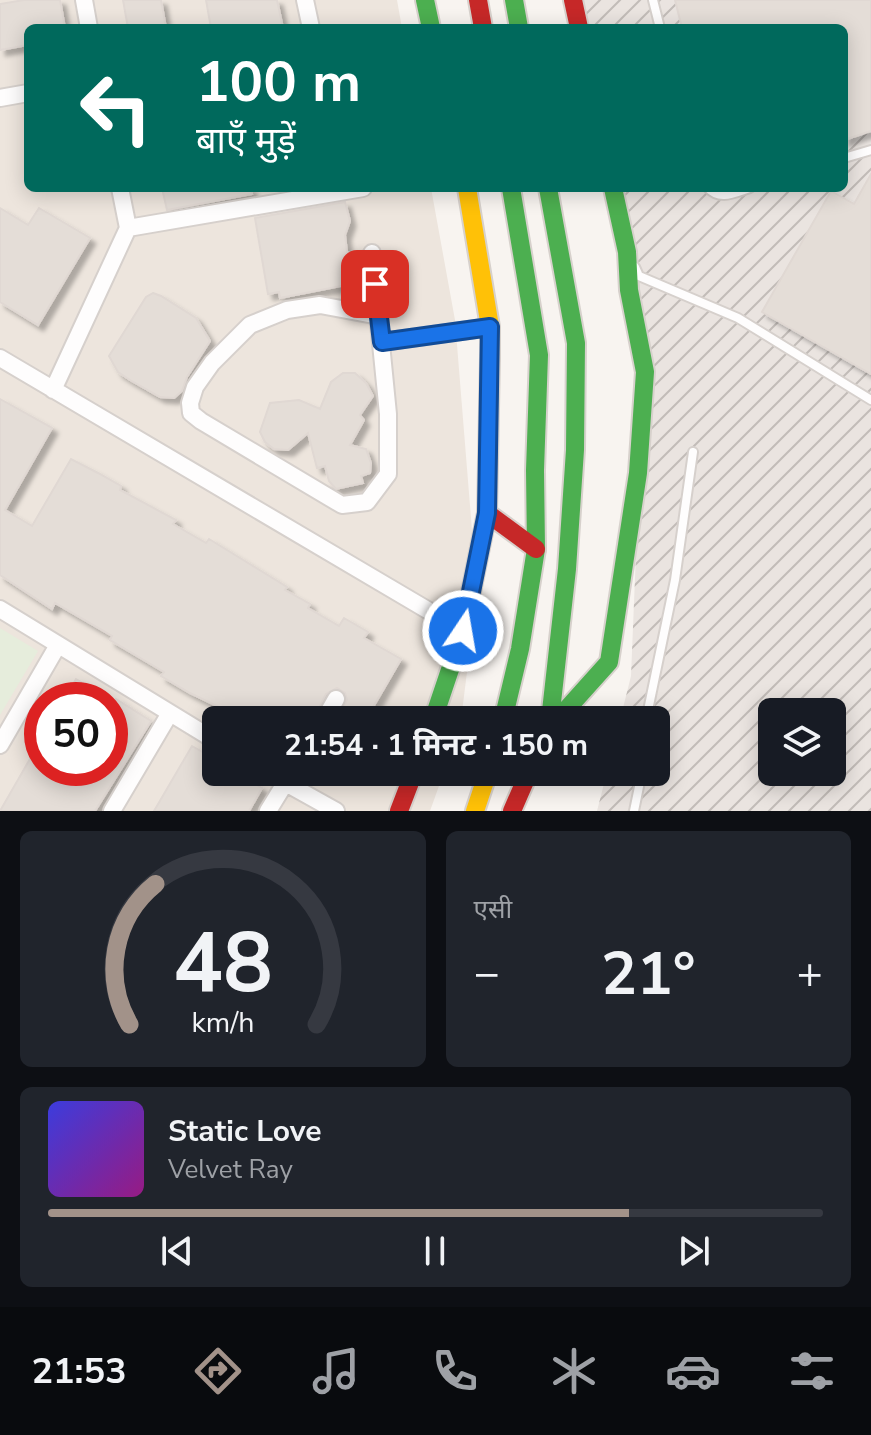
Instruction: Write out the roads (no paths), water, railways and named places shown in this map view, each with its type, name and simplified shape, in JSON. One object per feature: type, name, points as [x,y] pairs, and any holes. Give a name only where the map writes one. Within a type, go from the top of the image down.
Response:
[{"type":"main road","points":[[425,0],[430,24]]},
{"type":"main road","points":[[478,0],[482,24]]},
{"type":"main road","points":[[514,0],[518,24]]},
{"type":"main road","points":[[573,0],[578,24]]},
{"type":"main road","points":[[438,706],[463,631],[487,513],[490,327],[468,192]]},
{"type":"main road","points":[[506,706],[520,649],[536,549],[535,451],[539,355],[512,192]]},
{"type":"main road","points":[[549,192],[576,343],[567,569],[552,706]]},
{"type":"main road","points":[[570,706],[609,662],[638,473],[645,372],[629,290],[627,252],[614,192]]},
{"type":"main road","points":[[487,513],[536,549]]},
{"type":"main road","points":[[399,811],[409,786]]},
{"type":"main road","points":[[475,811],[483,786]]},
{"type":"main road","points":[[512,811],[523,786]]},
{"type":"street","points":[[84,0],[88,24]]},
{"type":"street","points":[[305,0],[310,24]]},
{"type":"street","points":[[0,98],[24,94]]},
{"type":"street","points":[[53,390],[128,228],[121,192]]},
{"type":"street","points":[[128,228],[333,192]]},
{"type":"street","points":[[372,253],[382,342],[388,414],[388,474],[367,502],[342,505],[191,413],[190,403],[195,387],[212,363],[250,325],[287,310],[320,305],[379,316]]},
{"type":"street","points":[[382,342],[490,327]]},
{"type":"street","points":[[0,358],[463,631]]},
{"type":"street","points":[[0,609],[202,732]]},
{"type":"street","points":[[0,745],[58,645]]},
{"type":"street","points":[[332,706],[336,699]]},
{"type":"street","points":[[112,811],[170,713]]},
{"type":"street","points":[[268,811],[283,786]]},
{"type":"street","points":[[300,786],[336,811]]},
{"type":"lane","points":[[653,0],[659,24]]},
{"type":"lane","points":[[848,157],[871,150]]},
{"type":"lane","points":[[710,192],[723,197],[738,192]]},
{"type":"lane","points":[[627,252],[639,276],[738,318],[871,400]]},
{"type":"lane","points":[[649,706],[675,580],[693,452]]},
{"type":"lane","points":[[634,811],[639,786]]}]
